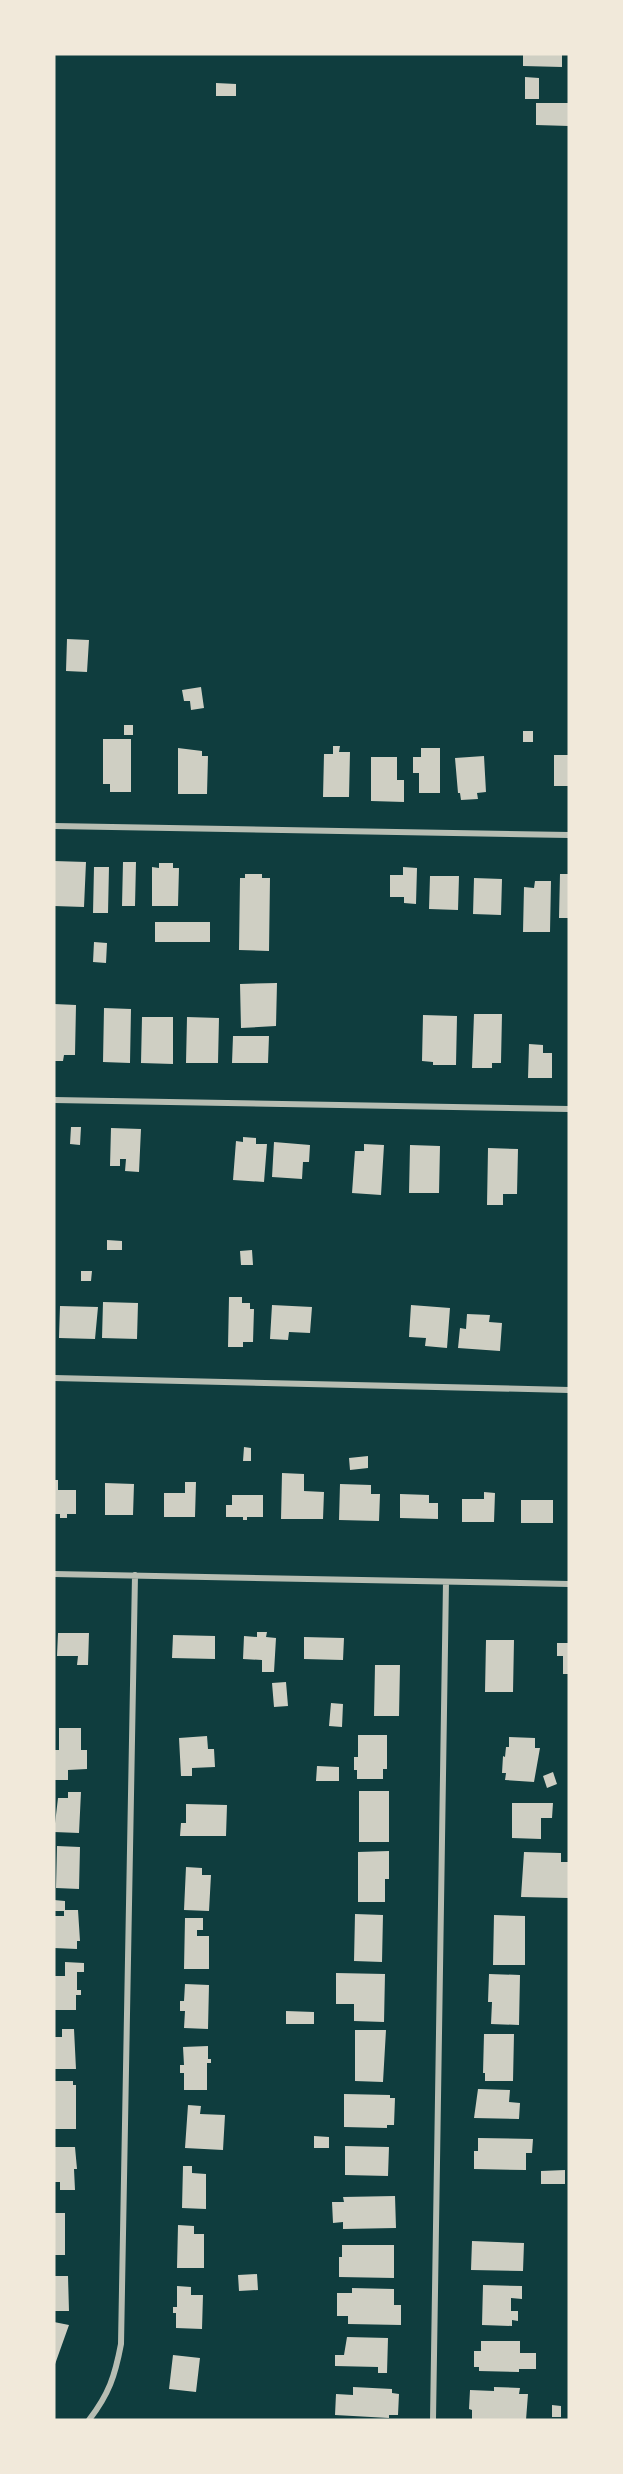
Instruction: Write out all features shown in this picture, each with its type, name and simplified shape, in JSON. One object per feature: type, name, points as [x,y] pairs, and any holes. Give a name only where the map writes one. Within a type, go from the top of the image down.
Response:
[{"type":"street","points":[[54,826],[569,835]]},
{"type":"street","points":[[54,1100],[569,1109]]},
{"type":"street","points":[[54,1378],[569,1390]]},
{"type":"street","points":[[54,1574],[569,1584]]},
{"type":"street","points":[[89,2420],[104,2401],[115,2376],[121,2344],[135,1575]]},
{"type":"street","points":[[433,2420],[446,1582]]},
{"type":"building","points":[[523,54],[562,54],[562,67],[523,66]]},
{"type":"building","points":[[525,77],[539,78],[539,99],[525,99]]},
{"type":"building","points":[[216,83],[236,84],[236,96],[216,96]]},
{"type":"building","points":[[536,103],[569,103],[569,126],[536,125]]},
{"type":"building","points":[[67,639],[89,640],[87,672],[66,671]]},
{"type":"building","points":[[201,687],[204,708],[191,710],[190,701],[184,701],[182,690]]},
{"type":"building","points":[[124,725],[133,725],[133,735],[124,735]]},
{"type":"building","points":[[523,731],[533,731],[533,742],[523,742]]},
{"type":"building","points":[[103,739],[131,739],[131,792],[110,792],[110,784],[103,784]]},
{"type":"building","points":[[333,746],[340,746],[339,752],[350,752],[349,797],[323,797],[324,754],[333,754]]},
{"type":"building","points":[[178,748],[202,751],[202,756],[208,756],[207,794],[178,794]]},
{"type":"building","points":[[421,748],[440,748],[440,793],[419,793],[419,773],[413,773],[413,757],[421,757]]},
{"type":"building","points":[[554,755],[569,755],[569,786],[554,786]]},
{"type":"building","points":[[484,756],[486,792],[477,793],[478,799],[461,800],[460,793],[458,793],[455,758]]},
{"type":"building","points":[[371,757],[397,757],[397,780],[404,780],[404,802],[371,801]]},
{"type":"building","points":[[54,861],[86,862],[84,907],[54,906]]},
{"type":"building","points":[[123,862],[136,862],[135,906],[122,906]]},
{"type":"building","points":[[159,863],[173,863],[173,868],[179,868],[178,906],[152,906],[152,867],[159,868]]},
{"type":"building","points":[[94,867],[109,867],[108,913],[93,913]]},
{"type":"building","points":[[403,867],[417,868],[416,904],[404,903],[404,897],[390,897],[390,875],[403,875]]},
{"type":"building","points":[[245,874],[262,874],[262,878],[270,878],[269,951],[239,950],[240,878],[245,878]]},
{"type":"building","points":[[560,874],[569,874],[569,918],[559,918]]},
{"type":"building","points":[[430,876],[459,876],[458,910],[429,909]]},
{"type":"building","points":[[474,878],[502,879],[501,915],[473,914]]},
{"type":"building","points":[[535,881],[551,881],[550,932],[523,932],[524,887],[534,888]]},
{"type":"building","points":[[155,922],[210,922],[210,942],[155,942]]},
{"type":"building","points":[[94,942],[107,943],[106,963],[93,962]]},
{"type":"building","points":[[277,983],[276,1026],[241,1028],[240,984]]},
{"type":"building","points":[[54,1004],[76,1005],[75,1055],[64,1055],[63,1061],[54,1061]]},
{"type":"building","points":[[104,1008],[131,1009],[130,1063],[103,1062]]},
{"type":"building","points":[[474,1014],[502,1014],[501,1063],[492,1063],[492,1068],[472,1068]]},
{"type":"building","points":[[423,1015],[457,1016],[456,1065],[433,1065],[433,1062],[422,1061]]},
{"type":"building","points":[[142,1017],[173,1017],[173,1064],[141,1063]]},
{"type":"building","points":[[187,1017],[219,1018],[218,1063],[186,1063]]},
{"type":"building","points":[[233,1036],[269,1036],[268,1063],[232,1063]]},
{"type":"building","points":[[529,1044],[543,1045],[543,1053],[552,1053],[552,1078],[528,1078]]},
{"type":"building","points":[[71,1127],[81,1127],[80,1145],[70,1144]]},
{"type":"building","points":[[111,1128],[141,1129],[139,1172],[125,1171],[126,1159],[120,1159],[120,1166],[110,1166]]},
{"type":"building","points":[[243,1137],[256,1138],[256,1144],[267,1144],[264,1182],[233,1180],[236,1141],[243,1142]]},
{"type":"building","points":[[274,1142],[310,1145],[309,1162],[303,1162],[302,1179],[272,1177]]},
{"type":"building","points":[[364,1144],[384,1145],[381,1195],[352,1193],[355,1151],[364,1151]]},
{"type":"building","points":[[410,1145],[440,1146],[439,1193],[409,1193]]},
{"type":"building","points":[[488,1148],[518,1149],[517,1194],[503,1194],[503,1205],[487,1205]]},
{"type":"building","points":[[107,1240],[122,1241],[122,1250],[107,1250]]},
{"type":"building","points":[[252,1250],[253,1265],[241,1265],[240,1251]]},
{"type":"building","points":[[81,1271],[92,1271],[91,1281],[81,1281]]},
{"type":"building","points":[[229,1297],[242,1297],[242,1303],[250,1303],[250,1309],[254,1309],[253,1342],[243,1342],[243,1347],[228,1347]]},
{"type":"building","points":[[103,1302],[138,1303],[137,1339],[102,1338]]},
{"type":"building","points":[[272,1305],[312,1307],[310,1333],[289,1332],[288,1340],[270,1339]]},
{"type":"building","points":[[411,1305],[450,1308],[447,1348],[425,1346],[426,1338],[409,1337]]},
{"type":"building","points":[[60,1306],[98,1307],[95,1339],[59,1338]]},
{"type":"building","points":[[467,1314],[490,1315],[489,1322],[502,1323],[500,1351],[458,1348],[460,1328],[466,1329]]},
{"type":"building","points":[[244,1447],[251,1448],[251,1461],[243,1461]]},
{"type":"building","points":[[368,1456],[368,1468],[350,1470],[349,1458]]},
{"type":"building","points":[[282,1473],[304,1474],[304,1491],[324,1492],[323,1519],[281,1519]]},
{"type":"building","points":[[54,1480],[58,1480],[58,1490],[76,1490],[76,1514],[67,1514],[67,1518],[60,1518],[60,1514],[54,1514]]},
{"type":"building","points":[[185,1482],[196,1482],[195,1517],[164,1517],[164,1493],[185,1493]]},
{"type":"building","points":[[105,1483],[134,1484],[133,1515],[105,1515]]},
{"type":"building","points":[[340,1484],[371,1485],[371,1494],[380,1494],[379,1521],[339,1520]]},
{"type":"building","points":[[484,1492],[495,1493],[494,1522],[462,1522],[462,1499],[484,1499]]},
{"type":"building","points":[[400,1494],[429,1495],[429,1503],[438,1503],[438,1519],[400,1518]]},
{"type":"building","points":[[232,1495],[263,1495],[263,1517],[247,1517],[247,1520],[243,1520],[243,1517],[226,1517],[226,1505],[232,1505]]},
{"type":"building","points":[[521,1500],[553,1500],[553,1523],[521,1523]]},
{"type":"building","points":[[257,1632],[267,1632],[266,1637],[276,1638],[274,1672],[262,1672],[262,1660],[243,1659],[244,1636],[257,1637]]},
{"type":"building","points":[[58,1633],[89,1633],[88,1665],[77,1665],[78,1656],[57,1656]]},
{"type":"building","points":[[173,1635],[215,1636],[215,1659],[172,1658]]},
{"type":"building","points":[[304,1637],[344,1638],[343,1660],[304,1659]]},
{"type":"building","points":[[486,1640],[514,1640],[513,1692],[485,1692]]},
{"type":"building","points":[[557,1643],[569,1643],[569,1674],[563,1674],[563,1656],[557,1656]]},
{"type":"building","points":[[375,1665],[400,1665],[399,1716],[374,1716]]},
{"type":"building","points":[[286,1682],[288,1706],[274,1707],[272,1683]]},
{"type":"building","points":[[331,1703],[343,1704],[342,1727],[329,1726]]},
{"type":"building","points":[[59,1728],[81,1728],[81,1750],[87,1750],[87,1769],[68,1770],[68,1780],[54,1780],[54,1750],[59,1750]]},
{"type":"building","points":[[358,1735],[387,1735],[387,1769],[383,1769],[383,1779],[357,1779],[354,1757],[358,1757]]},
{"type":"building","points":[[207,1736],[208,1749],[214,1749],[215,1767],[192,1768],[192,1776],[181,1776],[179,1738]]},
{"type":"building","points":[[509,1737],[535,1738],[535,1748],[540,1748],[534,1782],[505,1780],[506,1773],[502,1773],[503,1756],[505,1757],[506,1747],[509,1747]]},
{"type":"building","points":[[317,1766],[339,1767],[339,1781],[316,1781]]},
{"type":"building","points":[[553,1772],[557,1784],[547,1788],[543,1776]]},
{"type":"building","points":[[359,1791],[389,1791],[389,1842],[359,1842]]},
{"type":"building","points":[[68,1792],[81,1792],[79,1833],[54,1832],[58,1798],[68,1798]]},
{"type":"building","points":[[512,1803],[553,1803],[552,1818],[541,1818],[541,1839],[512,1838]]},
{"type":"building","points":[[186,1804],[227,1805],[226,1836],[180,1836],[181,1823],[186,1823]]},
{"type":"building","points":[[57,1846],[80,1847],[79,1889],[56,1888]]},
{"type":"building","points":[[389,1851],[389,1879],[385,1879],[385,1902],[358,1902],[358,1852]]},
{"type":"building","points":[[524,1852],[561,1853],[561,1862],[569,1862],[569,1898],[521,1897]]},
{"type":"building","points":[[186,1867],[202,1868],[202,1875],[211,1875],[209,1911],[184,1910]]},
{"type":"building","points":[[54,1900],[65,1901],[65,1910],[78,1910],[80,1941],[77,1941],[77,1949],[54,1948],[54,1916],[64,1916],[64,1911],[54,1911]]},
{"type":"building","points":[[355,1914],[383,1915],[382,1962],[354,1961]]},
{"type":"building","points":[[494,1915],[525,1916],[525,1965],[493,1965]]},
{"type":"building","points":[[185,1918],[203,1918],[203,1930],[197,1930],[197,1936],[209,1936],[209,1969],[184,1969]]},
{"type":"building","points":[[65,1962],[84,1963],[84,1972],[77,1972],[77,1990],[81,1990],[81,1995],[76,1995],[76,2010],[54,2010],[54,1976],[65,1976]]},
{"type":"building","points":[[336,1973],[385,1974],[384,2022],[354,2021],[354,2004],[336,2004]]},
{"type":"building","points":[[489,1974],[520,1975],[519,2025],[491,2024],[492,2002],[488,2002]]},
{"type":"building","points":[[185,1984],[209,1985],[208,2029],[184,2028],[185,2011],[180,2011],[180,2001],[184,2001]]},
{"type":"building","points":[[286,2011],[314,2012],[314,2024],[286,2024]]},
{"type":"building","points":[[62,2029],[74,2029],[76,2069],[54,2069],[54,2037],[62,2037]]},
{"type":"building","points":[[355,2030],[386,2030],[383,2082],[355,2081]]},
{"type":"building","points":[[484,2034],[514,2034],[513,2081],[485,2081],[485,2073],[483,2073]]},
{"type":"building","points":[[208,2046],[208,2059],[211,2059],[211,2063],[207,2063],[207,2090],[184,2090],[184,2073],[180,2073],[180,2065],[184,2065],[183,2047]]},
{"type":"building","points":[[54,2081],[73,2081],[73,2085],[76,2085],[76,2129],[54,2129]]},
{"type":"building","points":[[478,2089],[510,2090],[509,2102],[520,2103],[519,2119],[474,2118]]},
{"type":"building","points":[[344,2094],[390,2095],[390,2098],[395,2098],[394,2125],[387,2125],[387,2128],[344,2127]]},
{"type":"building","points":[[188,2105],[201,2106],[200,2114],[225,2115],[223,2150],[185,2148]]},
{"type":"building","points":[[314,2136],[329,2137],[329,2148],[314,2148]]},
{"type":"building","points":[[478,2138],[533,2139],[532,2153],[526,2153],[526,2170],[474,2169],[474,2151],[478,2151]]},
{"type":"building","points":[[345,2146],[389,2147],[388,2176],[345,2175]]},
{"type":"building","points":[[54,2147],[75,2147],[77,2169],[74,2169],[75,2190],[60,2190],[60,2182],[54,2182]]},
{"type":"building","points":[[183,2166],[192,2166],[192,2173],[206,2174],[206,2209],[182,2208]]},
{"type":"building","points":[[565,2170],[565,2184],[541,2184],[541,2171]]},
{"type":"building","points":[[395,2196],[396,2228],[343,2229],[343,2222],[333,2223],[332,2202],[344,2202],[343,2197]]},
{"type":"building","points":[[54,2213],[65,2213],[65,2255],[54,2255]]},
{"type":"building","points":[[178,2225],[194,2226],[194,2234],[204,2234],[204,2268],[177,2268]]},
{"type":"building","points":[[472,2241],[524,2243],[523,2271],[471,2270]]},
{"type":"building","points":[[342,2245],[394,2245],[394,2278],[339,2277],[339,2257],[342,2257]]},
{"type":"building","points":[[257,2274],[258,2290],[239,2291],[238,2275]]},
{"type":"building","points":[[54,2276],[68,2276],[69,2311],[54,2311]]},
{"type":"building","points":[[483,2285],[522,2286],[522,2299],[511,2298],[511,2311],[518,2311],[518,2321],[512,2320],[512,2326],[482,2325]]},
{"type":"building","points":[[177,2286],[191,2287],[191,2295],[203,2295],[202,2329],[176,2328],[176,2313],[173,2313],[173,2307],[177,2307]]},
{"type":"building","points":[[352,2288],[394,2289],[394,2305],[401,2305],[401,2325],[348,2324],[348,2316],[337,2316],[337,2293],[352,2293]]},
{"type":"building","points":[[54,2322],[69,2325],[54,2367]]},
{"type":"building","points":[[347,2337],[388,2338],[387,2373],[378,2373],[378,2367],[335,2366],[335,2355],[344,2355]]},
{"type":"building","points":[[481,2341],[520,2341],[520,2353],[536,2353],[536,2369],[519,2369],[519,2372],[479,2371],[479,2367],[474,2367],[474,2351],[481,2351]]},
{"type":"building","points":[[173,2355],[200,2358],[196,2392],[169,2389]]},
{"type":"building","points":[[353,2387],[392,2389],[392,2393],[399,2394],[398,2415],[389,2415],[389,2418],[335,2415],[336,2394],[353,2395]]},
{"type":"building","points":[[494,2387],[520,2388],[519,2394],[528,2394],[526,2420],[472,2420],[472,2410],[469,2409],[470,2390],[494,2391]]},
{"type":"building","points":[[552,2405],[561,2406],[561,2417],[552,2417]]}]
